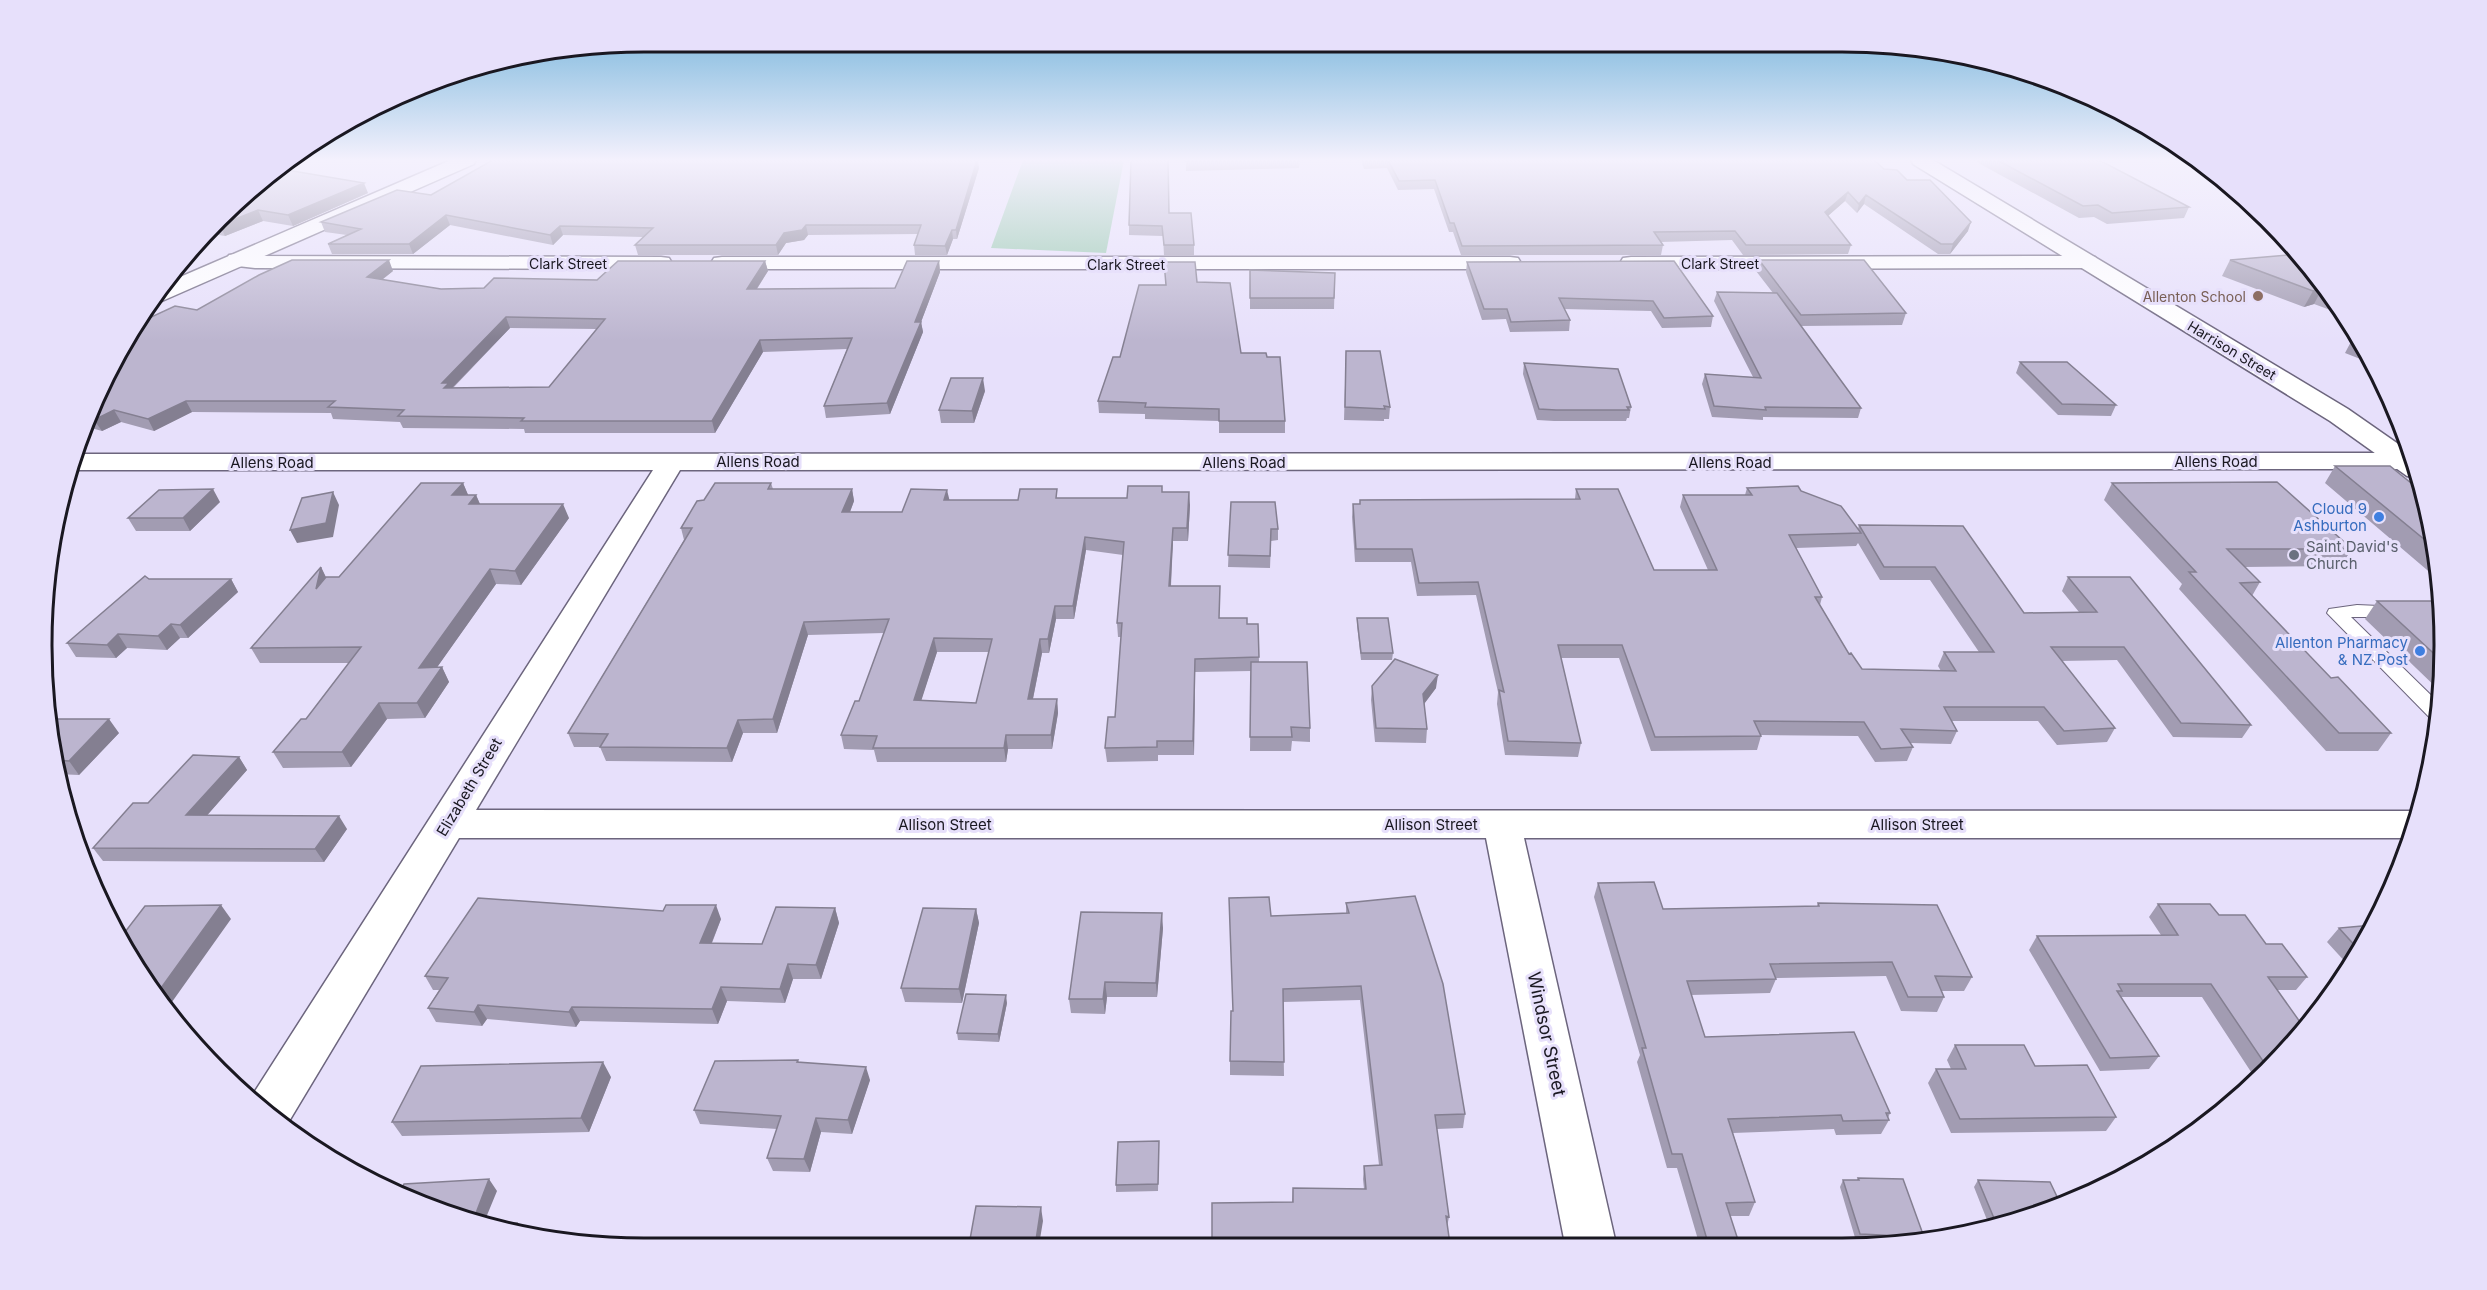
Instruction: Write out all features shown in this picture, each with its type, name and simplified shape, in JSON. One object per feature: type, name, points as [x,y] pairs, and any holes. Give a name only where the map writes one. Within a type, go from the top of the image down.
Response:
[{"type":"street","points":[[172,288],[329,220]]},
{"type":"street","name":"Harrison Street","points":[[2019,220],[2339,415],[2404,458]]},
{"type":"street","name":"Clark Street","points":[[237,260],[255,262],[680,263]]},
{"type":"street","name":"Clark Street","points":[[1605,263],[2087,262]]},
{"type":"street","name":"Clark Street","points":[[704,263],[1534,263]]},
{"type":"street","name":"Elizabeth Street","points":[[272,1105],[672,461]]},
{"type":"street","name":"Allens Road","points":[[82,462],[2406,464]]},
{"type":"street","name":"Allison Street","points":[[447,824],[2406,824]]},
{"type":"street","name":"Windsor Street","points":[[1502,824],[1590,1238]]},
{"type":"lane","points":[[2409,610],[2356,610],[2336,614],[2431,707]]},
{"type":"green space","points":[[1001,220],[1112,220],[1106,253],[991,248]]},
{"type":"building","points":[[439,220],[409,244],[328,244],[361,229],[321,222]]},
{"type":"building","points":[[473,220],[959,220],[956,230],[952,230],[945,246],[914,245],[921,225],[806,225],[802,230],[784,233],[776,245],[635,245],[653,228],[560,226],[550,235]]},
{"type":"building","points":[[1129,220],[1192,220],[1194,245],[1164,245],[1162,226],[1129,225]]},
{"type":"building","points":[[1449,220],[1831,220],[1851,245],[1746,245],[1735,231],[1654,232],[1663,245],[1462,246],[1454,223],[1450,223]]},
{"type":"building","points":[[1905,220],[1971,222],[1953,244],[1941,244]]},
{"type":"building","points":[[2288,255],[2316,290],[2313,291],[2230,260]]},
{"type":"building","points":[[292,260],[389,260],[367,277],[441,289],[484,288],[494,278],[597,280],[618,261],[765,261],[747,289],[895,288],[907,261],[939,261],[915,322],[921,322],[887,403],[824,406],[852,338],[760,340],[712,421],[521,421],[524,418],[398,416],[404,410],[328,407],[335,401],[186,401],[148,419],[114,410],[98,418],[114,383],[151,317],[175,306],[197,310],[259,275]],"holes":[[[506,317],[605,319],[549,387],[444,388],[449,383],[442,383]]]},
{"type":"building","points":[[1759,260],[1864,260],[1906,313],[1801,315]]},
{"type":"building","points":[[1674,261],[1713,316],[1664,318],[1653,301],[1559,298],[1570,320],[1511,322],[1507,309],[1484,309],[1467,262]]},
{"type":"building","points":[[1164,262],[1195,262],[1197,282],[1230,283],[1241,353],[1266,353],[1267,357],[1280,357],[1285,421],[1219,421],[1219,409],[1145,407],[1146,403],[1098,401],[1113,357],[1120,357],[1139,285],[1166,285]]},
{"type":"building","points":[[1250,270],[1335,273],[1334,298],[1250,298]]},
{"type":"building","points":[[1717,292],[1777,293],[1861,408],[1765,407],[1766,410],[1714,406],[1705,374],[1761,378]]},
{"type":"building","points":[[1346,351],[1380,351],[1390,407],[1384,406],[1385,409],[1345,407]]},
{"type":"building","points":[[2020,362],[2067,362],[2116,405],[2062,404]]},
{"type":"building","points":[[1524,363],[1618,369],[1631,407],[1627,407],[1629,410],[1539,409]]},
{"type":"building","points":[[951,378],[983,378],[972,411],[939,410]]},
{"type":"building","points":[[2335,466],[2390,466],[2411,483],[2425,540]]},
{"type":"building","points":[[2277,482],[2352,549],[2227,549],[2260,582],[2240,583],[2331,678],[2338,677],[2391,733],[2339,733],[2189,572],[2196,572],[2112,483]]},
{"type":"building","points":[[421,483],[463,483],[452,495],[476,495],[469,504],[563,504],[515,571],[490,569],[419,668],[442,667],[417,703],[379,703],[342,752],[273,752],[301,719],[306,719],[361,647],[251,648],[321,567],[316,589],[326,577],[339,577]]},
{"type":"building","points":[[715,483],[771,483],[768,489],[852,489],[842,512],[902,512],[911,489],[947,490],[944,500],[1018,500],[1020,489],[1057,489],[1056,498],[1127,498],[1128,486],[1162,486],[1162,492],[1189,492],[1187,528],[1173,528],[1169,586],[1220,586],[1219,618],[1247,618],[1247,624],[1258,624],[1259,657],[1195,659],[1193,741],[1157,741],[1157,747],[1105,748],[1108,717],[1115,717],[1122,623],[1117,623],[1124,542],[1085,537],[1073,606],[1055,606],[1048,639],[1040,639],[1028,699],[1057,699],[1051,735],[1006,735],[1004,748],[873,748],[877,736],[841,735],[855,701],[859,701],[889,619],[804,622],[773,719],[738,720],[727,748],[600,747],[608,734],[568,733],[692,528],[681,528],[697,501],[704,500]],"holes":[[[934,638],[992,639],[976,703],[914,700]]]},
{"type":"building","points":[[1798,486],[1801,491],[1841,506],[1861,533],[1789,535],[1822,597],[1815,597],[1849,654],[1851,653],[1862,669],[1956,671],[1944,652],[1994,652],[1935,567],[1884,567],[1859,525],[1963,526],[2024,613],[2097,612],[2068,577],[2130,577],[2251,725],[2181,723],[2124,647],[2051,647],[2115,728],[2064,731],[2044,707],[1944,707],[1957,731],[1901,729],[1913,747],[1881,749],[1864,722],[1754,721],[1761,736],[1655,737],[1622,645],[1558,645],[1581,743],[1508,741],[1499,690],[1504,692],[1478,582],[1419,583],[1412,549],[1356,549],[1353,504],[1360,504],[1360,500],[1580,499],[1576,489],[1618,489],[1654,570],[1717,570],[1683,495],[1752,495],[1747,488]]},
{"type":"building","points":[[213,489],[183,518],[128,518],[159,490]]},
{"type":"building","points":[[333,492],[326,523],[290,530],[302,498]]},
{"type":"building","points":[[1231,502],[1275,502],[1278,529],[1271,529],[1270,556],[1228,555]]},
{"type":"building","points":[[145,576],[149,579],[231,579],[180,625],[171,624],[158,636],[118,634],[107,645],[67,643]]},
{"type":"building","points":[[2377,601],[2432,601],[2434,653]]},
{"type":"building","points":[[1357,618],[1388,618],[1393,653],[1361,653]]},
{"type":"building","points":[[1395,659],[1438,675],[1423,694],[1427,729],[1376,728],[1372,686]]},
{"type":"building","points":[[1251,662],[1307,662],[1310,728],[1291,727],[1292,737],[1250,737]]},
{"type":"building","points":[[58,719],[109,719],[69,761],[64,761]]},
{"type":"building","points":[[193,755],[239,757],[186,815],[339,816],[315,849],[93,848],[133,803],[148,803]]},
{"type":"building","points":[[1654,882],[1663,909],[1819,906],[1818,903],[1937,905],[1972,977],[1935,976],[1944,997],[1908,997],[1892,962],[1770,964],[1776,979],[1687,981],[1705,1037],[1854,1032],[1890,1113],[1886,1113],[1889,1120],[1843,1121],[1841,1115],[1728,1119],[1755,1202],[1726,1203],[1737,1238],[1707,1238],[1682,1154],[1672,1154],[1642,1048],[1646,1048],[1598,883]]},
{"type":"building","points":[[1415,896],[1443,984],[1465,1114],[1435,1115],[1449,1217],[1446,1216],[1449,1238],[1212,1238],[1212,1203],[1293,1202],[1293,1188],[1366,1189],[1364,1166],[1382,1165],[1361,986],[1283,989],[1284,1062],[1230,1061],[1231,1011],[1233,1011],[1229,898],[1269,897],[1271,916],[1349,913],[1346,903]]},
{"type":"building","points":[[478,898],[663,911],[666,905],[716,905],[700,943],[762,944],[776,907],[835,908],[816,965],[788,964],[780,989],[721,987],[712,1009],[572,1007],[569,1012],[478,1005],[474,1012],[428,1008],[448,978],[425,976]]},
{"type":"building","points":[[2158,904],[2210,904],[2219,915],[2245,915],[2266,944],[2282,944],[2307,977],[2268,977],[2299,1021],[2263,1062],[2211,984],[2118,984],[2122,991],[2117,991],[2159,1056],[2110,1058],[2037,936],[2178,935]]},
{"type":"building","points":[[221,905],[162,987],[126,930],[145,906]]},
{"type":"building","points":[[923,908],[976,909],[959,989],[901,988]]},
{"type":"building","points":[[1081,912],[1162,913],[1156,983],[1105,982],[1103,999],[1069,999]]},
{"type":"building","points":[[2363,926],[2353,944],[2339,928]]},
{"type":"building","points":[[966,994],[1006,995],[998,1034],[957,1033]]},
{"type":"building","points":[[1955,1045],[2024,1045],[2035,1066],[2087,1065],[2116,1117],[1960,1119],[1936,1069],[1966,1069]]},
{"type":"building","points":[[798,1060],[797,1062],[866,1067],[848,1120],[816,1118],[804,1159],[767,1158],[781,1116],[694,1110],[715,1061]]},
{"type":"building","points":[[603,1062],[581,1118],[392,1122],[421,1066]]},
{"type":"building","points":[[1159,1141],[1158,1184],[1116,1185],[1118,1142]]},
{"type":"building","points":[[1858,1178],[1903,1179],[1922,1232],[1888,1235],[1860,1234],[1843,1180],[1859,1180]]},
{"type":"building","points":[[489,1179],[476,1212],[418,1192],[404,1184]]},
{"type":"building","points":[[1978,1180],[2050,1182],[2057,1197],[2032,1206],[1994,1217]]},
{"type":"building","points":[[976,1206],[1041,1207],[1036,1238],[970,1238]]},
{"type":"place","name":"Allenton School","points":[[2258,296]]},
{"type":"place","name":"Cloud 9 Ashburton","points":[[2379,517]]},
{"type":"place","name":"Saint David's Church","points":[[2294,555]]},
{"type":"place","name":"Allenton Pharmacy & NZ Post","points":[[2420,651]]}]
